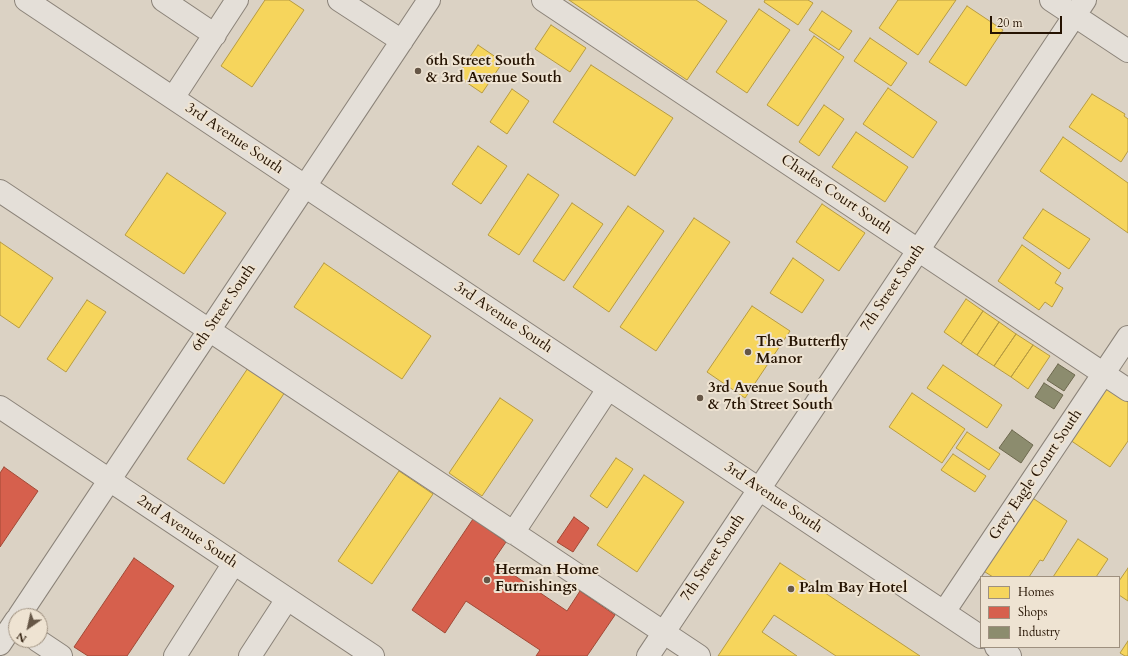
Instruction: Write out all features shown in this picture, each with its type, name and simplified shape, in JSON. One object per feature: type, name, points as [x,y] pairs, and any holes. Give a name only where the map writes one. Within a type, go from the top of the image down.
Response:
[{"type":"street","name":"3rd Avenue South","points":[[26,0],[980,636]]},
{"type":"street","points":[[163,0],[215,35]]},
{"type":"street","points":[[173,98],[237,0]]},
{"type":"street","points":[[339,0],[402,41]]},
{"type":"street","name":"6th Street South","points":[[21,608],[109,480],[429,0]]},
{"type":"street","name":"Charles Court South","points":[[543,0],[1128,390]]},
{"type":"street","points":[[1051,0],[1080,8],[1128,51]]},
{"type":"street","name":"7th Street South","points":[[648,656],[1080,8]]},
{"type":"street","points":[[0,191],[698,656]]},
{"type":"street","name":"Grey Eagle Court South","points":[[944,612],[1128,337]]},
{"type":"street","points":[[513,533],[608,389]]},
{"type":"street","name":"2nd Avenue South","points":[[2,413],[109,480],[373,656]]},
{"type":"street","points":[[174,656],[234,563]]},
{"type":"street","points":[[250,656],[287,599]]},
{"type":"street","name":"6th Street South","points":[[0,644],[8,629]]},
{"type":"street","points":[[48,647],[61,656]]},
{"type":"street","points":[[998,648],[1010,656]]},
{"type":"building: Homes","points":[[265,0],[289,0],[304,10],[252,87],[221,66]]},
{"type":"building: Homes","points":[[569,0],[696,0],[727,21],[687,80]]},
{"type":"building: Homes","points":[[765,0],[808,0],[813,3],[798,25],[764,2]]},
{"type":"building: Homes","points":[[898,0],[956,0],[918,55],[879,28]]},
{"type":"building: Homes","points":[[967,6],[1003,30],[966,86],[929,62]]},
{"type":"building: Homes","points":[[759,9],[790,30],[747,93],[716,72]]},
{"type":"building: Homes","points":[[822,11],[852,31],[839,50],[809,30]]},
{"type":"building: Homes","points":[[551,25],[586,48],[570,72],[535,49]]},
{"type":"building: Homes","points":[[814,36],[844,57],[798,126],[767,105]]},
{"type":"building: Homes","points":[[870,38],[907,63],[891,86],[854,61]]},
{"type":"building: Homes","points":[[478,45],[503,62],[482,93],[457,76]]},
{"type":"building: Homes","points":[[591,65],[673,118],[635,176],[553,122]]},
{"type":"building: Homes","points":[[888,88],[937,122],[913,158],[863,124]]},
{"type":"building: Homes","points":[[512,89],[529,101],[507,134],[490,122]]},
{"type":"building: Homes","points":[[1092,94],[1125,114],[1124,116],[1128,119],[1128,151],[1121,162],[1069,127]]},
{"type":"building: Homes","points":[[824,105],[844,119],[819,156],[799,142]]},
{"type":"building: Homes","points":[[856,132],[908,167],[885,202],[832,167]]},
{"type":"building: Homes","points":[[1063,137],[1128,183],[1128,233],[1040,171]]},
{"type":"building: Homes","points":[[478,146],[507,166],[481,204],[452,184]]},
{"type":"building: Homes","points":[[167,173],[226,213],[184,274],[125,235]]},
{"type":"building: Homes","points":[[528,174],[559,195],[519,255],[488,235]]},
{"type":"building: Homes","points":[[572,203],[603,224],[564,281],[533,261]]},
{"type":"building: Homes","points":[[822,204],[865,233],[839,271],[796,242]]},
{"type":"building: Homes","points":[[628,206],[664,231],[609,312],[573,287]]},
{"type":"building: Homes","points":[[1043,209],[1090,239],[1069,269],[1023,238]]},
{"type":"building: Homes","points":[[694,218],[730,242],[656,351],[620,327]]},
{"type":"building: Homes","points":[[0,242],[53,278],[19,328],[0,315]]},
{"type":"building: Homes","points":[[1022,245],[1061,273],[1055,283],[1063,288],[1052,307],[1045,302],[1039,310],[998,281]]},
{"type":"building: Homes","points":[[793,258],[824,280],[802,313],[770,293]]},
{"type":"building: Homes","points":[[324,263],[431,336],[402,379],[294,307]]},
{"type":"building: Homes","points":[[966,299],[983,311],[961,344],[944,332]]},
{"type":"building: Homes","points":[[87,300],[106,312],[66,372],[47,359]]},
{"type":"building: Homes","name":"The Butterfly Manor","points":[[752,306],[790,331],[745,398],[707,372]]},
{"type":"building: Homes","points":[[983,311],[999,322],[977,355],[961,344]]},
{"type":"building: Homes","points":[[999,322],[1016,334],[994,366],[977,355]]},
{"type":"building: Homes","points":[[1016,334],[1033,345],[1011,377],[994,366]]},
{"type":"building: Homes","points":[[1033,345],[1050,356],[1028,389],[1011,377]]},
{"type":"building: Homes","points":[[943,365],[1002,405],[987,428],[927,388]]},
{"type":"building: Homes","points":[[248,368],[285,392],[224,484],[187,459]]},
{"type":"building: Homes","points":[[1103,385],[1128,402],[1128,441],[1110,467],[1067,438]]},
{"type":"building: Homes","points":[[912,393],[965,429],[942,463],[889,427]]},
{"type":"building: Homes","points":[[500,398],[533,420],[482,496],[449,473]]},
{"type":"building: Homes","points":[[967,432],[1000,454],[989,470],[956,448]]},
{"type":"building: Homes","points":[[953,454],[986,476],[975,492],[941,470]]},
{"type":"building: Homes","points":[[616,458],[633,469],[607,508],[590,496]]},
{"type":"building: Homes","points":[[399,471],[433,494],[372,584],[338,561]]},
{"type":"building: Homes","points":[[644,475],[684,502],[637,572],[597,545]]},
{"type":"building: Homes","points":[[1031,497],[1067,521],[1043,561],[1040,560],[1030,576],[991,576],[982,570]]},
{"type":"building: Homes","points":[[1078,539],[1108,559],[1097,576],[1054,576]]},
{"type":"building: Homes","name":"Palm Bay Hotel","points":[[780,563],[920,656],[836,656],[774,615],[762,632],[797,656],[718,656]]},
{"type":"building: Homes","points":[[1128,568],[1128,601],[1120,596],[1120,580]]},
{"type":"building: Homes","points":[[1128,641],[1128,656],[1125,656],[1120,653]]},
{"type":"building: Shops","points":[[4,467],[38,491],[0,547],[0,473]]},
{"type":"building: Shops","points":[[574,517],[589,528],[573,552],[557,542]]},
{"type":"building: Shops","points":[[473,519],[506,542],[493,561],[567,611],[580,591],[615,615],[587,656],[536,656],[540,650],[466,601],[445,633],[412,610]]},
{"type":"building: Shops","points":[[134,558],[174,586],[127,656],[88,656],[74,647]]},
{"type":"building: Industry","points":[[1058,364],[1075,375],[1064,391],[1047,380]]},
{"type":"building: Industry","points":[[1044,383],[1063,395],[1054,409],[1035,397]]},
{"type":"building: Industry","points":[[1012,430],[1033,445],[1021,463],[999,448]]},
{"type":"place","name":"6th Street South & 3rd Avenue South","points":[[418,71]]},
{"type":"place","name":"The Butterfly Manor","points":[[748,352]]},
{"type":"place","name":"3rd Avenue South & 7th Street South","points":[[700,398]]},
{"type":"place","name":"Herman Home Furnishings","points":[[487,580]]},
{"type":"place","name":"Palm Bay Hotel","points":[[791,589]]}]
